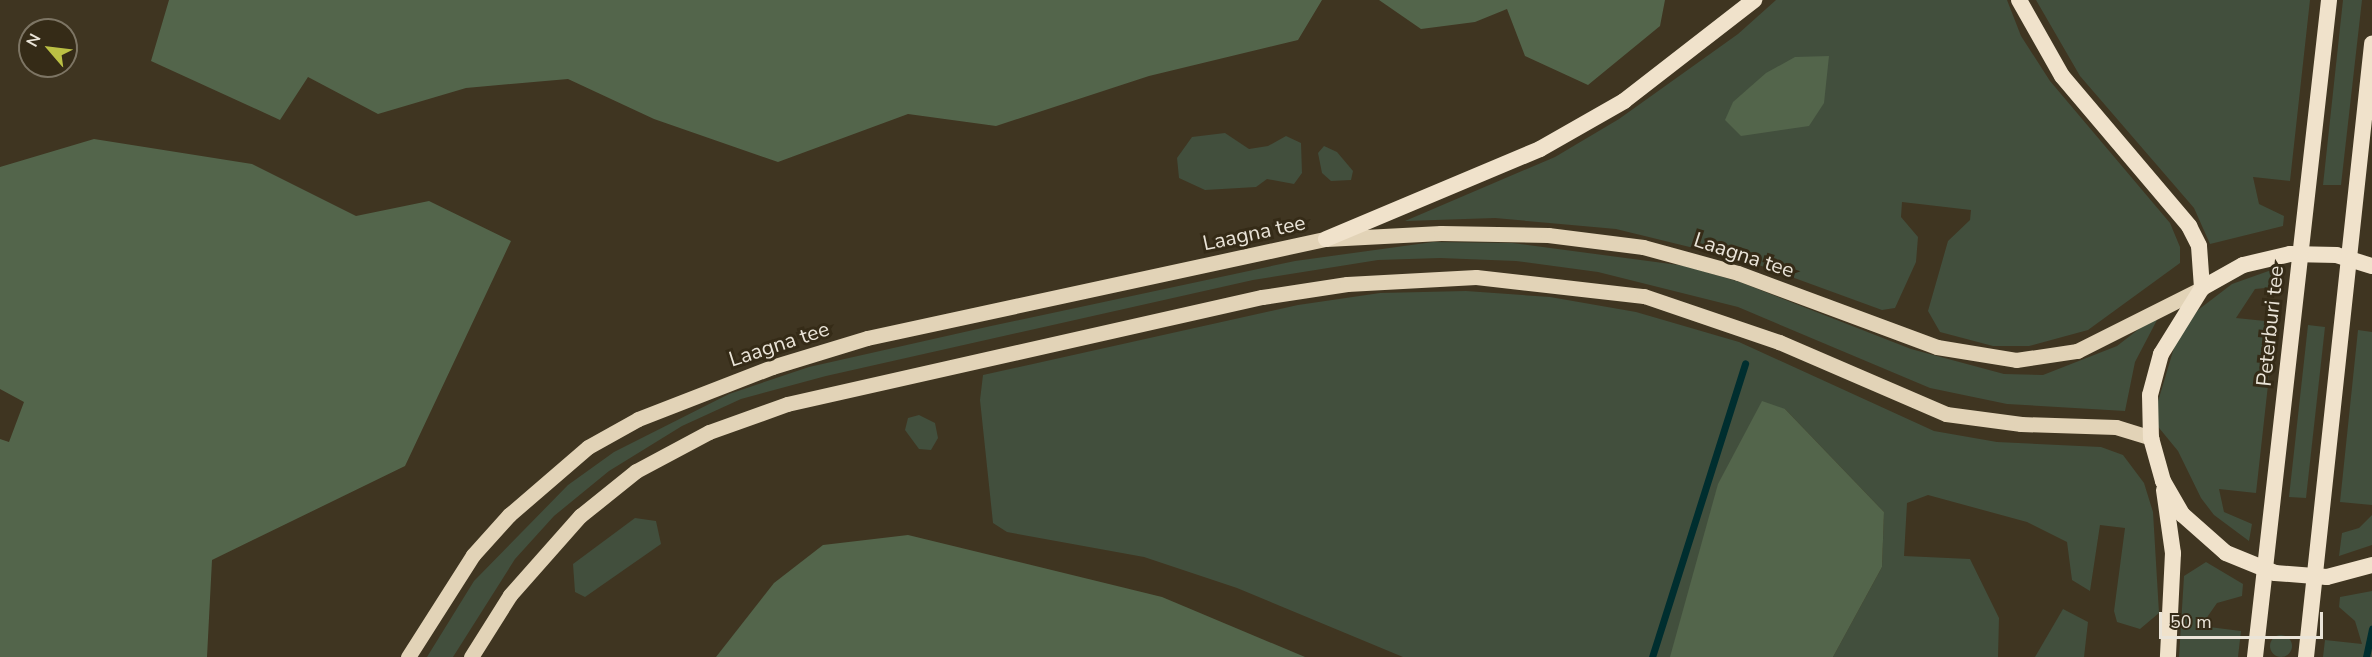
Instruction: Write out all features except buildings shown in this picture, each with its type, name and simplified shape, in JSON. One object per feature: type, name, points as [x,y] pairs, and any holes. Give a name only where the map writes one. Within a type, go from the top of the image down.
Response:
[{"type":"highway","points":[[1326,239],[1540,149],[1624,101],[1754,0]]},
{"type":"highway","points":[[2019,0],[2062,76],[2189,226],[2199,246],[2202,288]]},
{"type":"highway","name":"Peterburi tee","points":[[2255,657],[2330,0]]},
{"type":"highway","points":[[2306,657],[2321,500],[2342,329],[2372,44]]},
{"type":"highway","points":[[2168,657],[2173,553],[2163,481],[2151,438],[2150,395],[2162,354],[2202,288],[2243,264],[2290,254],[2337,255],[2372,266]]},
{"type":"highway","points":[[2163,481],[2183,515],[2226,553],[2275,573],[2327,577],[2372,565]]},
{"type":"main road","name":"Laagna tee","points":[[408,657],[473,555],[509,515],[588,447],[638,419],[762,371],[867,338],[1326,239],[1441,233],[1548,235],[1643,248],[1738,273],[1937,347],[2016,360],[2077,351],[2202,288]]},
{"type":"main road","points":[[471,657],[510,595],[580,516],[636,471],[709,432],[787,404],[1262,297],[1347,284],[1476,277],[1644,296],[1769,338],[1946,414],[2021,424],[2116,427],[2151,438]]},
{"type":"green space","points":[[169,0],[1322,0],[1298,40],[1149,76],[996,126],[908,114],[778,162],[654,119],[568,79],[466,88],[378,114],[308,77],[280,120],[151,61]]},
{"type":"green space","points":[[1379,0],[1665,0],[1660,26],[1588,85],[1525,56],[1507,9],[1475,22],[1421,29]]},
{"type":"green space","points":[[1776,0],[2007,0],[2021,36],[2050,81],[2170,223],[2180,247],[2180,263],[2088,330],[2029,346],[1993,346],[1940,332],[1928,311],[1948,241],[1970,220],[1971,210],[1902,202],[1901,217],[1918,237],[1916,262],[1895,308],[1882,310],[1751,262],[1616,229],[1495,218],[1405,221],[1555,157],[1619,119],[1738,34]]},
{"type":"green space","points":[[2036,0],[2310,0],[2290,181],[2253,177],[2259,204],[2284,216],[2283,226],[2210,244],[2194,208],[2080,76]]},
{"type":"green space","points":[[2343,0],[2362,0],[2341,185],[2323,185]]},
{"type":"green space","points":[[1829,56],[1824,103],[1809,126],[1741,136],[1725,120],[1733,102],[1766,73],[1795,57]]},
{"type":"green space","points":[[1225,133],[1249,149],[1268,146],[1286,136],[1301,143],[1302,173],[1294,184],[1267,179],[1256,187],[1205,190],[1179,178],[1177,158],[1192,137]]},
{"type":"green space","points":[[94,139],[252,164],[356,216],[429,201],[511,241],[405,466],[212,560],[207,657],[0,657],[0,439],[9,442],[24,402],[0,389],[0,167]]},
{"type":"green space","points":[[1324,146],[1337,152],[1353,171],[1351,180],[1331,181],[1322,173],[1318,153]]},
{"type":"green space","points":[[1433,242],[1512,243],[1686,266],[1740,282],[1911,349],[2004,374],[2043,375],[2117,346],[2153,318],[2157,320],[2135,362],[2125,411],[2007,404],[1930,388],[1738,307],[1598,272],[1516,261],[1440,258],[1378,260],[1253,280],[826,376],[741,399],[682,426],[609,471],[554,516],[515,559],[453,657],[427,657],[474,581],[568,485],[614,452],[729,394],[809,367],[991,326],[1295,261]]},
{"type":"green space","points":[[2277,268],[2276,287],[2255,289],[2236,318],[2275,322],[2256,493],[2219,489],[2224,512],[2252,524],[2249,541],[2214,515],[2201,498],[2178,451],[2155,423],[2156,408],[2176,341],[2198,310],[2232,284]]},
{"type":"green space","points":[[1466,291],[1550,297],[1636,312],[1739,342],[1934,431],[1997,442],[2101,447],[2123,455],[2144,483],[2153,512],[2159,613],[2140,629],[2117,622],[2114,611],[2125,528],[2100,525],[2090,591],[2072,580],[2067,542],[2027,522],[1928,495],[1907,503],[1904,556],[1970,559],[1999,618],[1998,657],[1833,657],[1882,567],[1884,512],[1785,409],[1671,657],[1403,657],[1237,588],[1144,557],[1007,532],[993,523],[980,400],[983,375],[1298,305],[1380,293]]},
{"type":"green space","points":[[2308,325],[2325,327],[2306,498],[2289,497]]},
{"type":"green space","points":[[2358,330],[2372,332],[2372,505],[2340,502]]},
{"type":"green space","points":[[1762,401],[1785,409],[1884,512],[1882,567],[1833,657],[1670,657],[1718,484]]},
{"type":"green space","points":[[919,415],[935,423],[938,438],[931,450],[919,449],[905,430],[908,418]]},
{"type":"green space","points":[[2372,515],[2372,545],[2339,556],[2342,533],[2359,528]]},
{"type":"green space","points":[[635,518],[656,521],[661,544],[585,597],[575,592],[573,564]]},
{"type":"green space","points":[[908,535],[1162,597],[1305,657],[716,657],[774,583],[823,545]]},
{"type":"green space","points":[[2206,562],[2243,584],[2242,596],[2217,603],[2201,626],[2241,631],[2238,657],[2179,657],[2184,576]]},
{"type":"green space","points":[[2372,591],[2372,657],[2323,657],[2325,640],[2362,644],[2355,621],[2339,607],[2340,597]]},
{"type":"green space","points":[[2063,609],[2088,622],[2084,657],[2035,657]]},
{"type":"green space","points":[[2281,635],[2289,638],[2292,646],[2289,654],[2281,657],[2273,654],[2270,646],[2273,638]]},
{"type":"waterway","points":[[1652,657],[1745,363]]},
{"type":"waterway","points":[[2366,657],[2372,629]]}]
